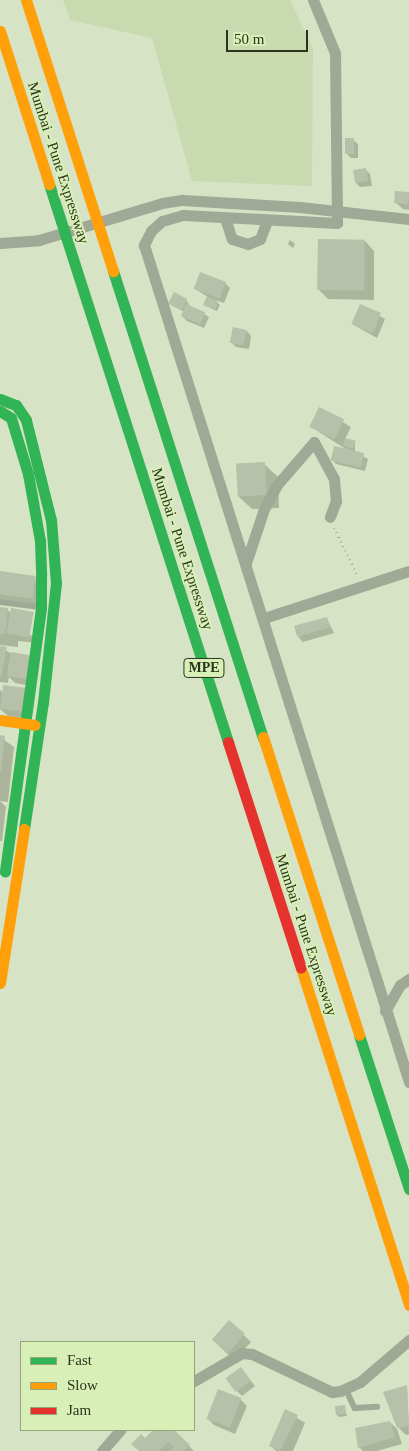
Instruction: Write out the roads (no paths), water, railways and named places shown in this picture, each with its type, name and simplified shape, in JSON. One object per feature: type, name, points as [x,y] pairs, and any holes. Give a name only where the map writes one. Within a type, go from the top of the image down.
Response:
[{"type":"main road","name":"Mumbai - Pune Expressway","points":[[26,0],[409,1189]]},
{"type":"main road","name":"Mumbai - Pune Expressway","points":[[0,31],[409,1305]]},
{"type":"main road","points":[[0,399],[16,405],[26,420],[55,543],[53,621],[40,725],[0,983]]},
{"type":"main road","points":[[0,411],[11,418],[28,474],[40,541],[41,608],[26,724],[3,864],[0,909]]},
{"type":"main road","points":[[0,720],[40,725]]},
{"type":"street","points":[[312,0],[335,53],[337,223],[267,221],[183,215],[162,221],[151,231],[144,245],[264,618],[385,1011],[409,1082]]},
{"type":"street","points":[[0,243],[39,240],[182,200],[409,219]]},
{"type":"street","points":[[225,218],[232,239],[248,244],[260,239],[267,221]]},
{"type":"street","points":[[246,564],[264,509],[281,480],[314,442],[334,479],[336,501],[330,517]]},
{"type":"street","points":[[264,618],[409,571]]},
{"type":"street","points":[[385,1011],[400,985],[409,979]]},
{"type":"street","points":[[195,1380],[242,1353],[252,1354],[332,1392],[346,1389],[409,1340]]},
{"type":"street","points":[[102,1451],[119,1431]]},
{"type":"lane","points":[[0,602],[41,608]]},
{"type":"lane","points":[[346,1389],[355,1408],[378,1407]]}]
